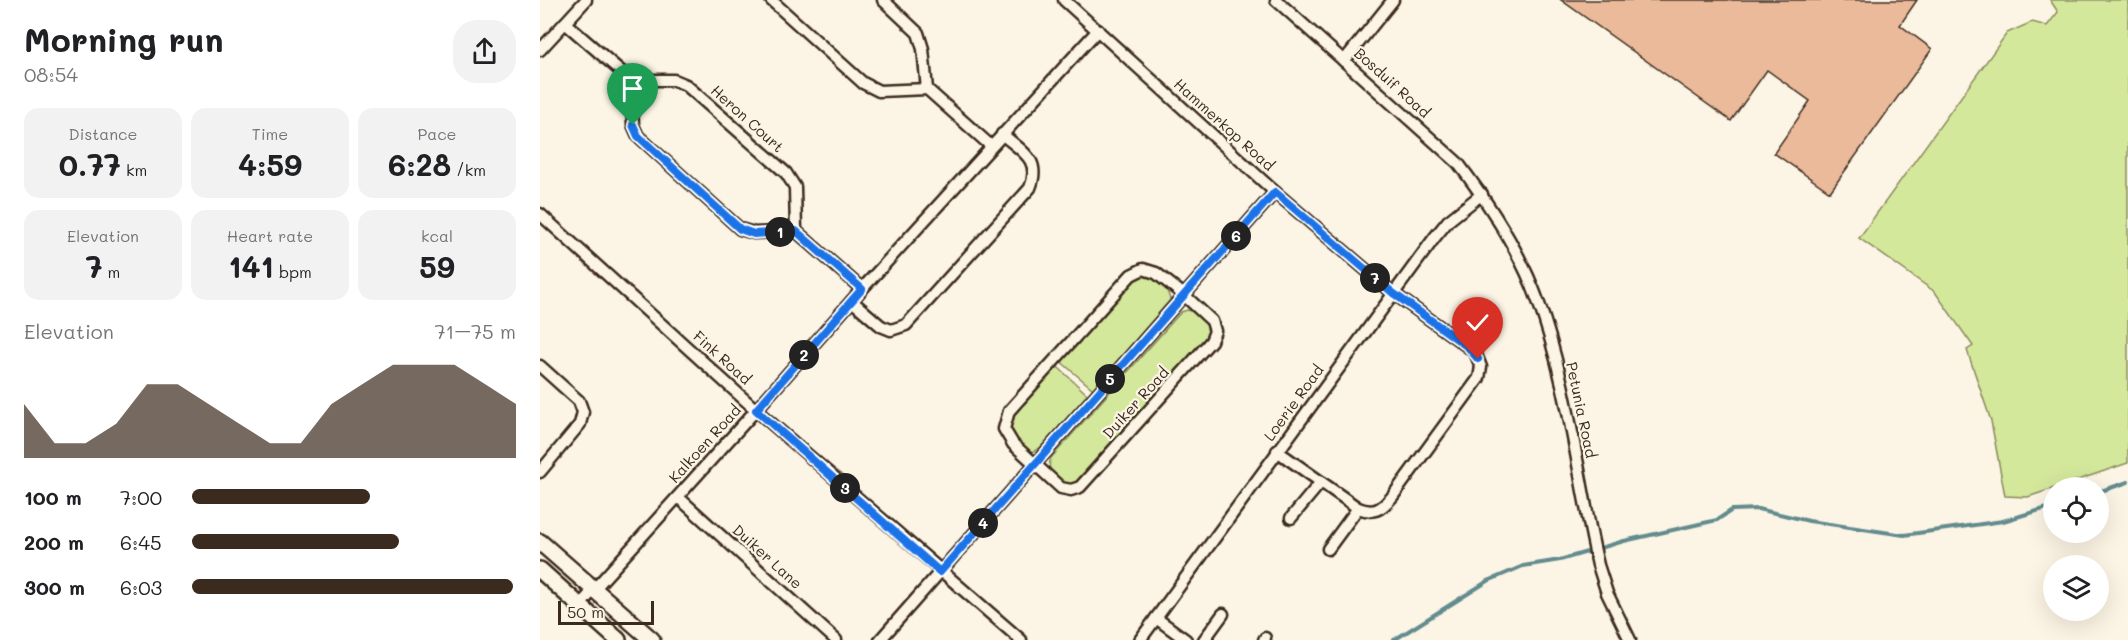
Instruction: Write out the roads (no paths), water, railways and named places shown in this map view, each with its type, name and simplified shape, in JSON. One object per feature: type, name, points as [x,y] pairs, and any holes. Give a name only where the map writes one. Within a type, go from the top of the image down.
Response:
[{"type":"street","points":[[540,50],[586,0]]},
{"type":"street","points":[[771,0],[837,61],[869,87],[886,91],[927,89],[992,146]]},
{"type":"street","points":[[883,0],[918,33],[924,49],[927,89]]},
{"type":"street","name":"Hammerkop Road","points":[[1064,0],[1275,192],[1393,293],[1475,352],[1481,367],[1479,378],[1384,507],[1378,511],[1369,512],[1358,507]]},
{"type":"street","name":"Bosduif Road","points":[[1276,0],[1458,163],[1482,194]]},
{"type":"street","points":[[1344,61],[1393,0]]},
{"type":"street","points":[[565,22],[631,80],[633,125],[638,136],[740,229],[754,234],[796,231],[862,289]]},
{"type":"street","name":"Kalkoen Road","points":[[580,605],[862,289],[1098,30]]},
{"type":"street","name":"Heron Court","points":[[631,80],[674,80],[686,85],[786,173],[795,187],[796,231]]},
{"type":"street","points":[[852,301],[881,326],[891,330],[906,325],[1030,188],[1035,175],[1032,160],[1002,134]]},
{"type":"street","points":[[880,640],[1275,192]]},
{"type":"street","name":"Loerie Road","points":[[1140,640],[1448,221],[1482,194]]},
{"type":"street","name":"Petunia Road","points":[[1482,194],[1518,255],[1538,300],[1554,350],[1598,565],[1607,593],[1630,640]]},
{"type":"street","name":"Fink Road","points":[[540,214],[756,410],[1021,640]]},
{"type":"street","name":"Duiker Road","points":[[1143,269],[1156,273],[1212,321],[1215,331],[1211,341],[1080,487],[1071,490],[1061,488],[1034,464],[1013,444],[1004,429],[1010,411],[1131,275],[1143,269]]},
{"type":"street","points":[[540,366],[579,401],[583,412],[580,424],[540,472]]},
{"type":"street","points":[[1277,451],[1358,507],[1328,549]]},
{"type":"street","points":[[1292,518],[1321,482]]},
{"type":"street","name":"Duiker Lane","points":[[678,497],[836,640]]},
{"type":"street","points":[[540,543],[652,640]]},
{"type":"street","points":[[540,570],[618,640]]},
{"type":"street","points":[[1204,640],[1223,614]]},
{"type":"street","points":[[1156,618],[1186,640]]},
{"type":"waterway","points":[[2109,488],[2128,482]]},
{"type":"waterway","points":[[1394,640],[1488,581],[1523,566],[1560,560],[1624,541],[1717,520],[1732,510],[1758,509],[1809,521],[1904,535],[2003,521],[2043,509]]}]
